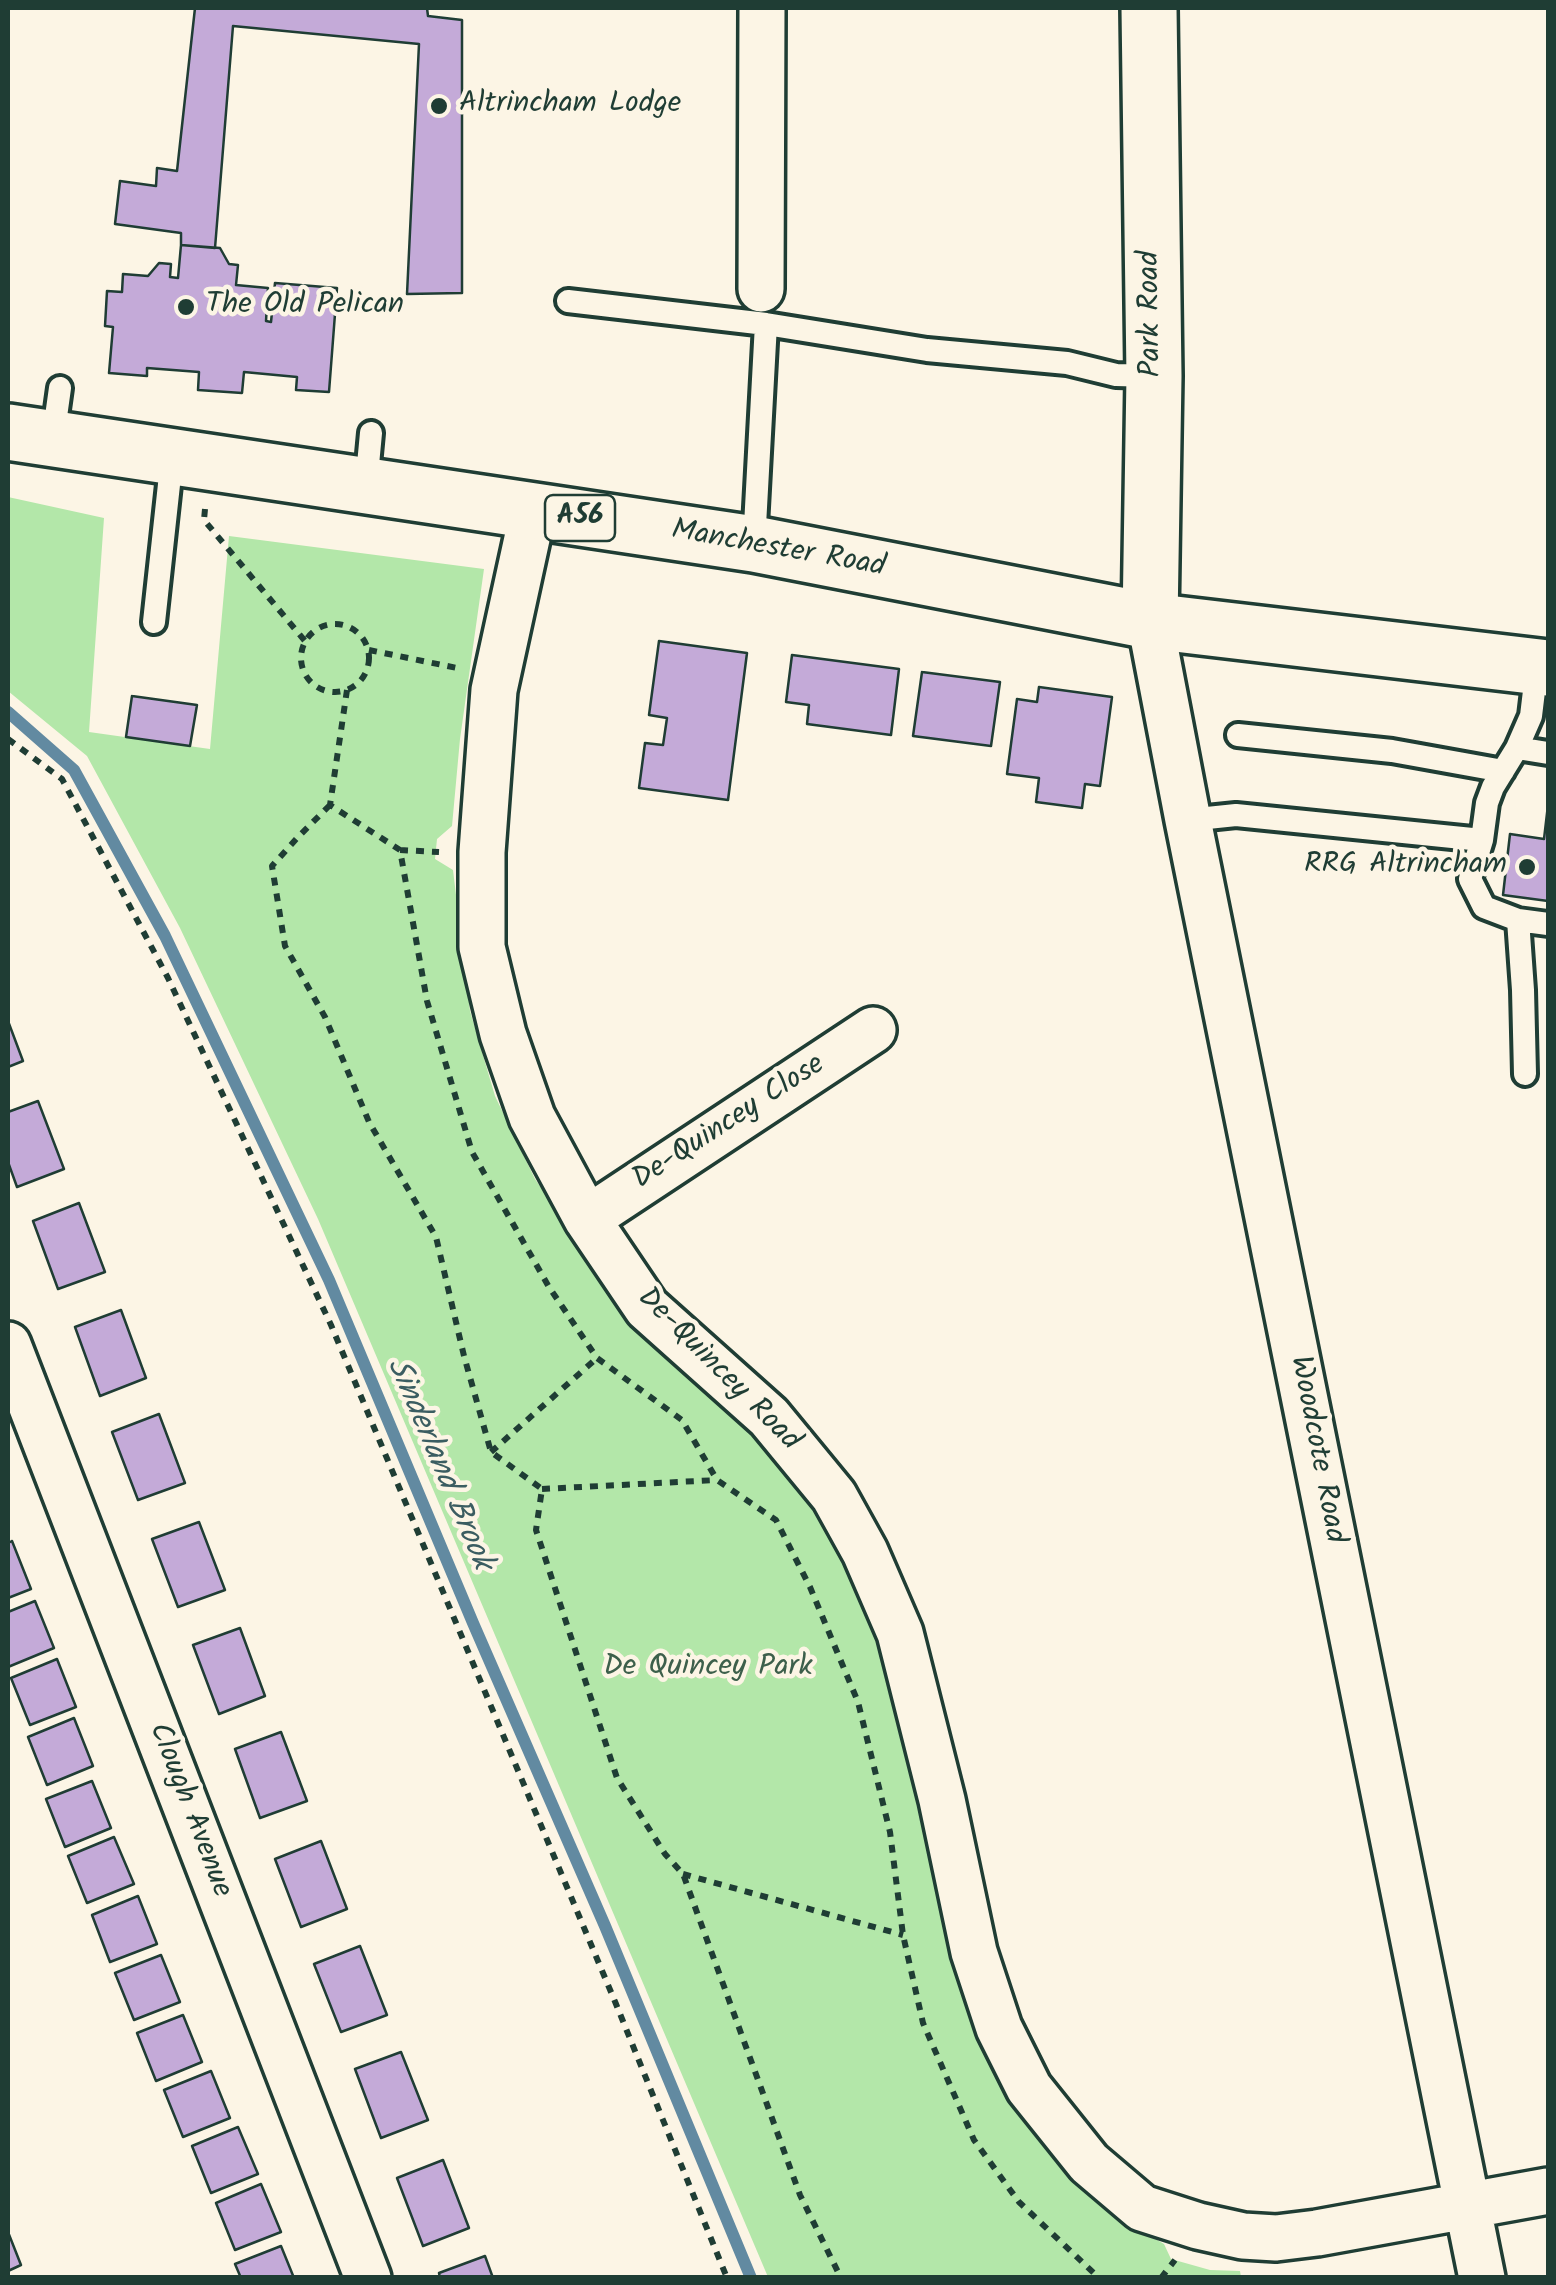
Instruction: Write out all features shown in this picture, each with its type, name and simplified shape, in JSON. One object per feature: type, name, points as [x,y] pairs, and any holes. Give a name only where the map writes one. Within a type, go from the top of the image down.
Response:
[{"type":"main road","name":"Park Road","points":[[1148,8],[1154,376],[1150,621]]},
{"type":"main road","name":"Manchester Road","points":[[40,419],[191,459],[754,544],[1150,621],[1543,667]]},
{"type":"street","points":[[762,8],[763,306]]},
{"type":"street","name":"De-Quincey Road","points":[[533,511],[494,690],[482,852],[482,946],[503,1034],[532,1117],[587,1219],[646,1308],[769,1417],[834,1496],[866,1552],[900,1632],[942,1800],[974,1952],[999,2028],[1029,2088],[1090,2163],[1142,2208],[1243,2236],[1276,2238],[1317,2233],[1548,2191]]},
{"type":"street","name":"Woodcote Road","points":[[1150,621],[1482,2278]]},
{"type":"street","name":"De-Quincey Close","points":[[587,1219],[873,1030]]},
{"type":"street","name":"Clough Avenue","points":[[8,1345],[368,2278]]},
{"type":"lane","points":[[568,301],[763,306],[927,350],[1067,363],[1116,374],[1154,376]]},
{"type":"lane","points":[[754,544],[763,306]]},
{"type":"lane","points":[[366,486],[370,433]]},
{"type":"lane","points":[[154,622],[191,459]]},
{"type":"lane","points":[[1543,667],[1531,716],[1487,803],[1482,840],[1470,879],[1484,907],[1518,920],[1548,924]]},
{"type":"lane","points":[[1238,735],[1392,751],[1502,771]]},
{"type":"lane","points":[[1517,748],[1548,753]]},
{"type":"lane","points":[[1188,820],[1236,814],[1482,840]]},
{"type":"lane","points":[[1518,920],[1524,1074]]},
{"type":"path","points":[[191,459],[204,520],[305,641]]},
{"type":"path","points":[[346,625],[364,639],[369,650],[368,670],[346,690],[323,690],[305,675],[301,664],[305,641],[322,626],[346,625]]},
{"type":"path","points":[[369,650],[498,676]]},
{"type":"path","points":[[346,690],[330,806],[272,866],[284,946],[325,1017],[369,1122],[436,1237],[491,1452],[542,1489],[717,1480]]},
{"type":"path","points":[[8,739],[62,778],[168,978],[331,1325],[727,2278]]},
{"type":"path","points":[[330,806],[400,850],[427,1001],[472,1152],[550,1287],[597,1358],[682,1420],[717,1480],[776,1520],[810,1588],[858,1702],[890,1832],[903,1935],[924,2023],[974,2140],[1020,2202],[1099,2278]]},
{"type":"path","points":[[491,1452],[597,1358]]},
{"type":"path","points":[[542,1489],[536,1530],[617,1778],[665,1854],[684,1874],[800,2194],[841,2278]]},
{"type":"path","points":[[684,1874],[903,1935]]},
{"type":"green space","name":"De Quincey Park","points":[[8,497],[104,518],[89,732],[210,749],[229,536],[484,569],[452,826],[437,839],[435,859],[453,870],[470,1011],[495,1096],[535,1179],[602,1275],[769,1439],[872,1589],[1067,2170],[1100,2206],[1164,2244],[1171,2259],[1210,2270],[1240,2271],[1241,2277],[768,2277],[318,1219],[180,928],[87,756],[8,691]]},
{"type":"building","name":"Altrincham Lodge","points":[[195,8],[427,8],[428,16],[462,20],[462,293],[407,294],[419,44],[233,26],[215,248],[181,245],[181,233],[115,224],[120,181],[156,186],[157,168],[177,171]]},
{"type":"building","name":"The Old Pelican","points":[[181,245],[220,248],[229,264],[238,265],[236,285],[268,288],[266,321],[271,322],[275,283],[337,288],[329,392],[296,390],[297,377],[244,372],[242,393],[198,390],[199,372],[147,368],[147,376],[109,373],[113,327],[105,326],[107,291],[122,292],[123,274],[148,276],[159,263],[171,264],[170,277],[178,278]]},
{"type":"building","points":[[659,641],[747,653],[728,800],[639,788],[645,743],[663,745],[667,718],[649,715]]},
{"type":"building","points":[[792,655],[899,669],[891,735],[807,724],[809,705],[786,702]]},
{"type":"building","points":[[922,672],[1000,682],[991,746],[913,736]]},
{"type":"building","points":[[1039,687],[1112,697],[1100,786],[1085,784],[1082,808],[1036,802],[1039,778],[1007,774],[1017,699],[1037,702]]},
{"type":"building","points":[[132,696],[197,705],[190,746],[126,737]]},
{"type":"building","name":"RRG Altrincham","points":[[1548,805],[1548,901],[1503,895],[1510,834],[1544,839]]},
{"type":"building","points":[[8,1021],[23,1061],[8,1067]]},
{"type":"building","points":[[38,1101],[64,1169],[17,1187],[8,1162],[8,1112]]},
{"type":"building","points":[[79,1203],[105,1272],[58,1289],[33,1221]]},
{"type":"building","points":[[121,1310],[146,1378],[100,1396],[75,1327]]},
{"type":"building","points":[[159,1414],[185,1483],[138,1500],[112,1432]]},
{"type":"building","points":[[199,1522],[225,1590],[178,1607],[152,1539]]},
{"type":"building","points":[[12,1541],[31,1589],[8,1598],[8,1543]]},
{"type":"building","points":[[35,1601],[54,1648],[8,1667],[8,1612]]},
{"type":"building","points":[[240,1628],[265,1696],[219,1714],[193,1645]]},
{"type":"building","points":[[57,1659],[76,1707],[30,1725],[11,1678]]},
{"type":"building","points":[[74,1718],[93,1766],[47,1785],[28,1737]]},
{"type":"building","points":[[281,1732],[307,1801],[260,1818],[235,1749]]},
{"type":"building","points":[[92,1781],[111,1828],[65,1847],[46,1799]]},
{"type":"building","points":[[114,1837],[134,1884],[87,1903],[68,1856]]},
{"type":"building","points":[[321,1841],[347,1909],[301,1927],[275,1859]]},
{"type":"building","points":[[138,1896],[157,1944],[110,1962],[92,1915]]},
{"type":"building","points":[[360,1946],[387,2015],[341,2032],[314,1964]]},
{"type":"building","points":[[161,1955],[180,2002],[134,2020],[115,1973]]},
{"type":"building","points":[[183,2015],[202,2062],[156,2081],[137,2033]]},
{"type":"building","points":[[401,2052],[428,2120],[381,2138],[355,2069]]},
{"type":"building","points":[[211,2071],[230,2118],[183,2137],[164,2090]]},
{"type":"building","points":[[238,2127],[258,2174],[211,2193],[192,2146]]},
{"type":"building","points":[[443,2160],[469,2228],[423,2246],[397,2178]]},
{"type":"building","points":[[261,2184],[281,2232],[235,2250],[216,2203]]},
{"type":"building","points":[[8,2232],[21,2265],[8,2271]]},
{"type":"building","points":[[281,2246],[294,2278],[241,2278],[235,2264]]},
{"type":"building","points":[[485,2256],[493,2278],[440,2278],[439,2273]]},
{"type":"waterway","name":"Sinderland Brook","points":[[8,712],[74,770],[165,936],[329,1280],[751,2278]]},
{"type":"place","name":"Altrincham Lodge","points":[[439,106]]},
{"type":"place","name":"The Old Pelican","points":[[186,307]]},
{"type":"place","name":"RRG Altrincham","points":[[1527,867]]}]
